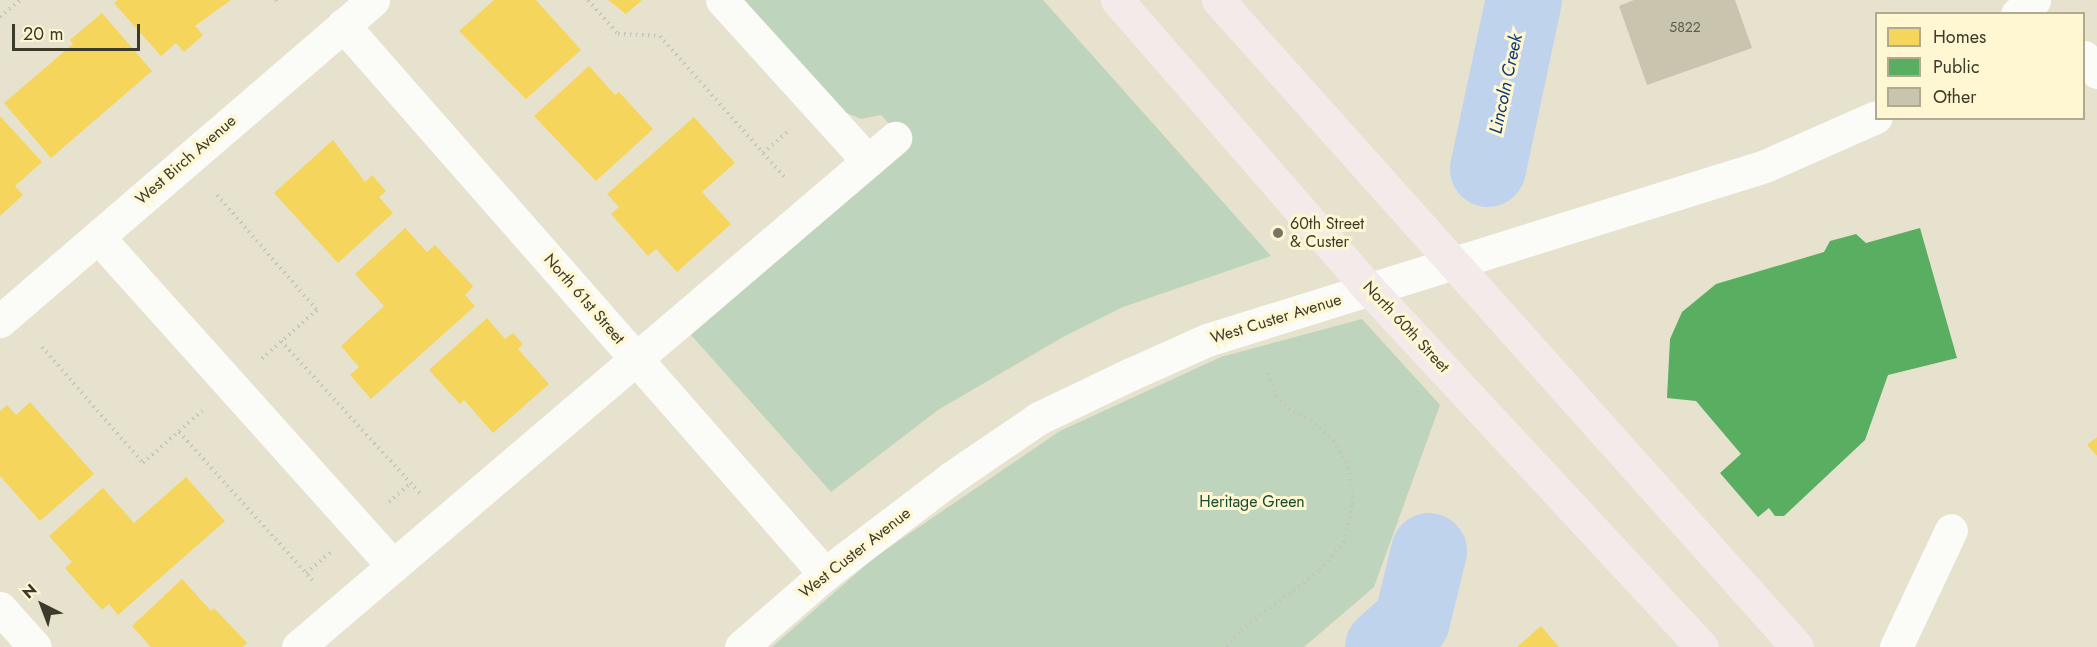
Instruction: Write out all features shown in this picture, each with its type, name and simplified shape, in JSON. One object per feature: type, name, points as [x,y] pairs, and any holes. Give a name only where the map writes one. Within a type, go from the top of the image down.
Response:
[{"type":"main road","name":"North 60th Street","points":[[1117,0],[1371,291],[1702,647]]},
{"type":"main road","points":[[1218,0],[1457,263],[1797,647]]},
{"type":"street","name":"West Birch Avenue","points":[[0,321],[373,0]]},
{"type":"street","points":[[722,0],[868,161]]},
{"type":"street","points":[[2019,12],[2034,0],[2043,12]]},
{"type":"street","name":"North 61st Street","points":[[343,25],[825,574]]},
{"type":"street","points":[[2085,58],[2097,72]]},
{"type":"street","name":"West Custer Avenue","points":[[741,647],[825,574],[951,478],[1039,418],[1207,340],[1371,291],[1765,166],[1875,117]]},
{"type":"street","points":[[298,647],[895,138]]},
{"type":"street","points":[[98,237],[393,566]]},
{"type":"street","points":[[1896,647],[1951,530]]},
{"type":"street","points":[[0,608],[35,647]]},
{"type":"path","points":[[0,17],[20,0]]},
{"type":"path","points":[[588,0],[618,34],[660,36],[812,209]]},
{"type":"path","points":[[281,341],[446,522]]},
{"type":"path","points":[[1227,647],[1241,630],[1326,563],[1344,542],[1353,504],[1349,468],[1334,441],[1311,420],[1290,410],[1277,397],[1268,372]]},
{"type":"path","points":[[178,432],[341,611]]},
{"type":"green space","points":[[743,0],[1043,0],[1271,256],[1123,307],[1063,337],[938,410],[831,492],[691,335],[910,146],[881,115],[861,119],[842,111]]},
{"type":"green space","name":"Heritage Green","points":[[1362,319],[1440,405],[1374,587],[1304,647],[772,647],[875,557],[1060,431],[1221,357]]},
{"type":"building: Homes","points":[[118,0],[231,0],[195,26],[203,35],[184,52],[176,43],[161,56],[114,3]]},
{"type":"building: Homes","points":[[494,0],[536,0],[581,50],[526,99],[459,31]]},
{"type":"building: Homes","points":[[608,0],[642,0],[626,14]]},
{"type":"building: Homes","points":[[102,13],[152,71],[51,158],[4,103],[73,44],[70,40]]},
{"type":"building: Homes","points":[[589,66],[615,95],[619,92],[653,129],[596,181],[534,116]]},
{"type":"building: Homes","points":[[0,116],[42,162],[15,186],[23,195],[0,216]]},
{"type":"building: Homes","points":[[694,117],[735,163],[702,192],[731,224],[677,272],[656,249],[648,256],[611,214],[619,207],[607,194]]},
{"type":"building: Homes","points":[[333,140],[365,182],[372,175],[386,191],[379,197],[393,213],[338,263],[274,193]]},
{"type":"building: Homes","points":[[405,228],[427,252],[435,245],[473,286],[465,295],[475,306],[371,399],[350,375],[359,367],[341,346],[384,306],[355,274]]},
{"type":"building: Homes","points":[[487,318],[505,339],[513,333],[523,344],[518,349],[549,384],[493,433],[464,400],[460,404],[429,370]]},
{"type":"building: Homes","points":[[30,402],[94,474],[40,521],[0,476],[0,411],[7,405],[16,415]]},
{"type":"building: Homes","points":[[2097,437],[2097,456],[2087,445]]},
{"type":"building: Homes","points":[[186,477],[225,521],[118,615],[109,604],[102,610],[65,568],[72,562],[49,536],[103,488],[134,523]]},
{"type":"building: Homes","points":[[182,579],[211,611],[214,608],[247,643],[243,647],[151,647],[132,626]]},
{"type":"building: Homes","points":[[1541,626],[1559,647],[1517,647]]},
{"type":"building: Public","points":[[1920,228],[1957,358],[1888,375],[1865,440],[1784,516],[1775,516],[1769,508],[1758,517],[1720,473],[1741,454],[1696,401],[1667,398],[1670,339],[1682,312],[1716,284],[1824,252],[1830,241],[1856,234],[1866,243]]},
{"type":"building: Other","points":[[1634,0],[1735,0],[1752,48],[1647,85],[1619,6]]},
{"type":"waterway","name":"Lincoln Creek","points":[[1488,169],[1524,0]]},
{"type":"waterway","name":"Lincoln Creek","points":[[1383,647],[1412,621],[1429,551]]},
{"type":"place","name":"60th Street & Custer","points":[[1278,233]]}]
